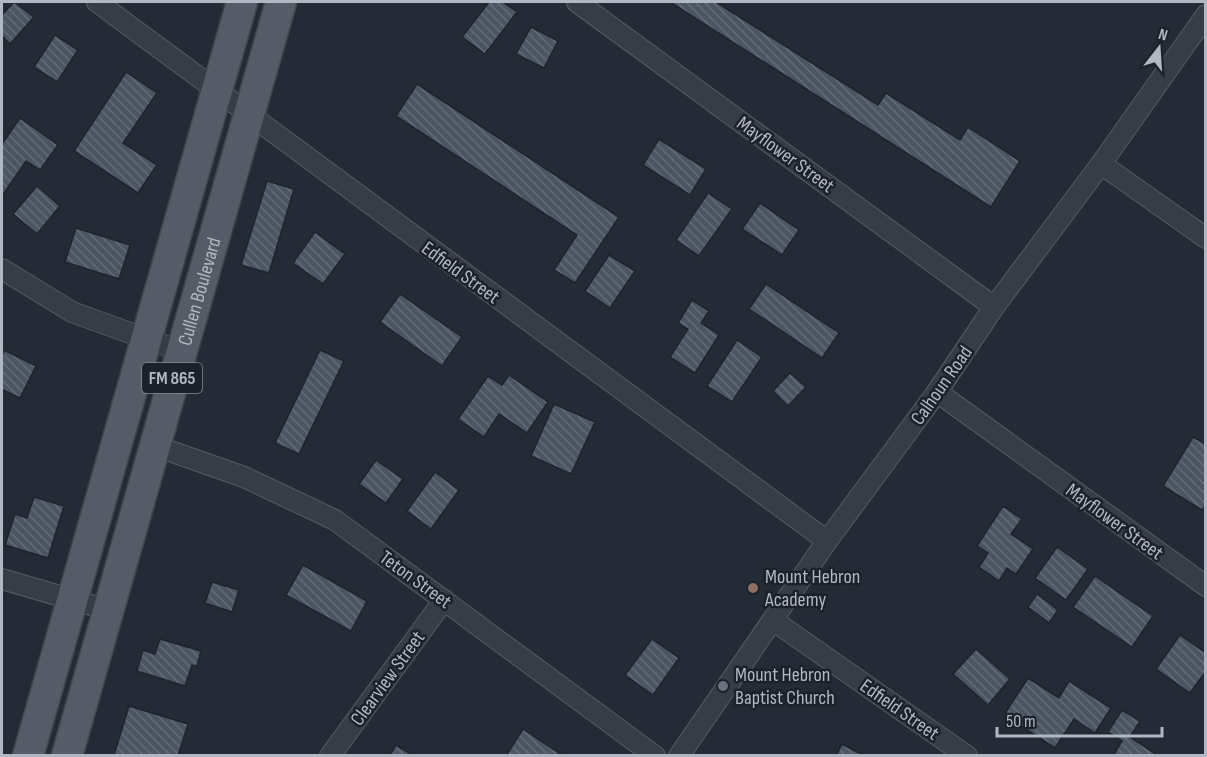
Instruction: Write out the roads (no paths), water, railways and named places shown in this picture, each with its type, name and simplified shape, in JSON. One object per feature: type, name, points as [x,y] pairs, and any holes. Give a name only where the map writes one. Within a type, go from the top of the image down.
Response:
[{"type":"main road","name":"Cullen Boulevard","points":[[28,756],[242,2]]},
{"type":"main road","name":"Cullen Boulevard","points":[[67,756],[153,445],[281,2]]},
{"type":"main road","points":[[118,435],[153,445]]},
{"type":"street","name":"Edfield Street","points":[[97,2],[827,541]]},
{"type":"street","name":"Mayflower Street","points":[[577,2],[994,307]]},
{"type":"street","name":"Calhoun Road","points":[[679,756],[827,541],[938,392],[994,307],[1101,164],[1206,15]]},
{"type":"street","points":[[1101,164],[1206,238]]},
{"type":"street","points":[[2,272],[72,312],[145,341],[180,351]]},
{"type":"street","name":"Mayflower Street","points":[[938,392],[1206,586]]},
{"type":"street","name":"Teton Street","points":[[153,445],[244,477],[335,520],[655,756]]},
{"type":"street","points":[[2,579],[108,610]]},
{"type":"street","name":"Clearview Street","points":[[330,756],[444,600]]},
{"type":"street","name":"Edfield Street","points":[[774,621],[967,756]]},
{"type":"place","name":"Mount Hebron Academy","points":[[753,588]]},
{"type":"place","name":"Mount Hebron Baptist Church","points":[[723,686]]}]
